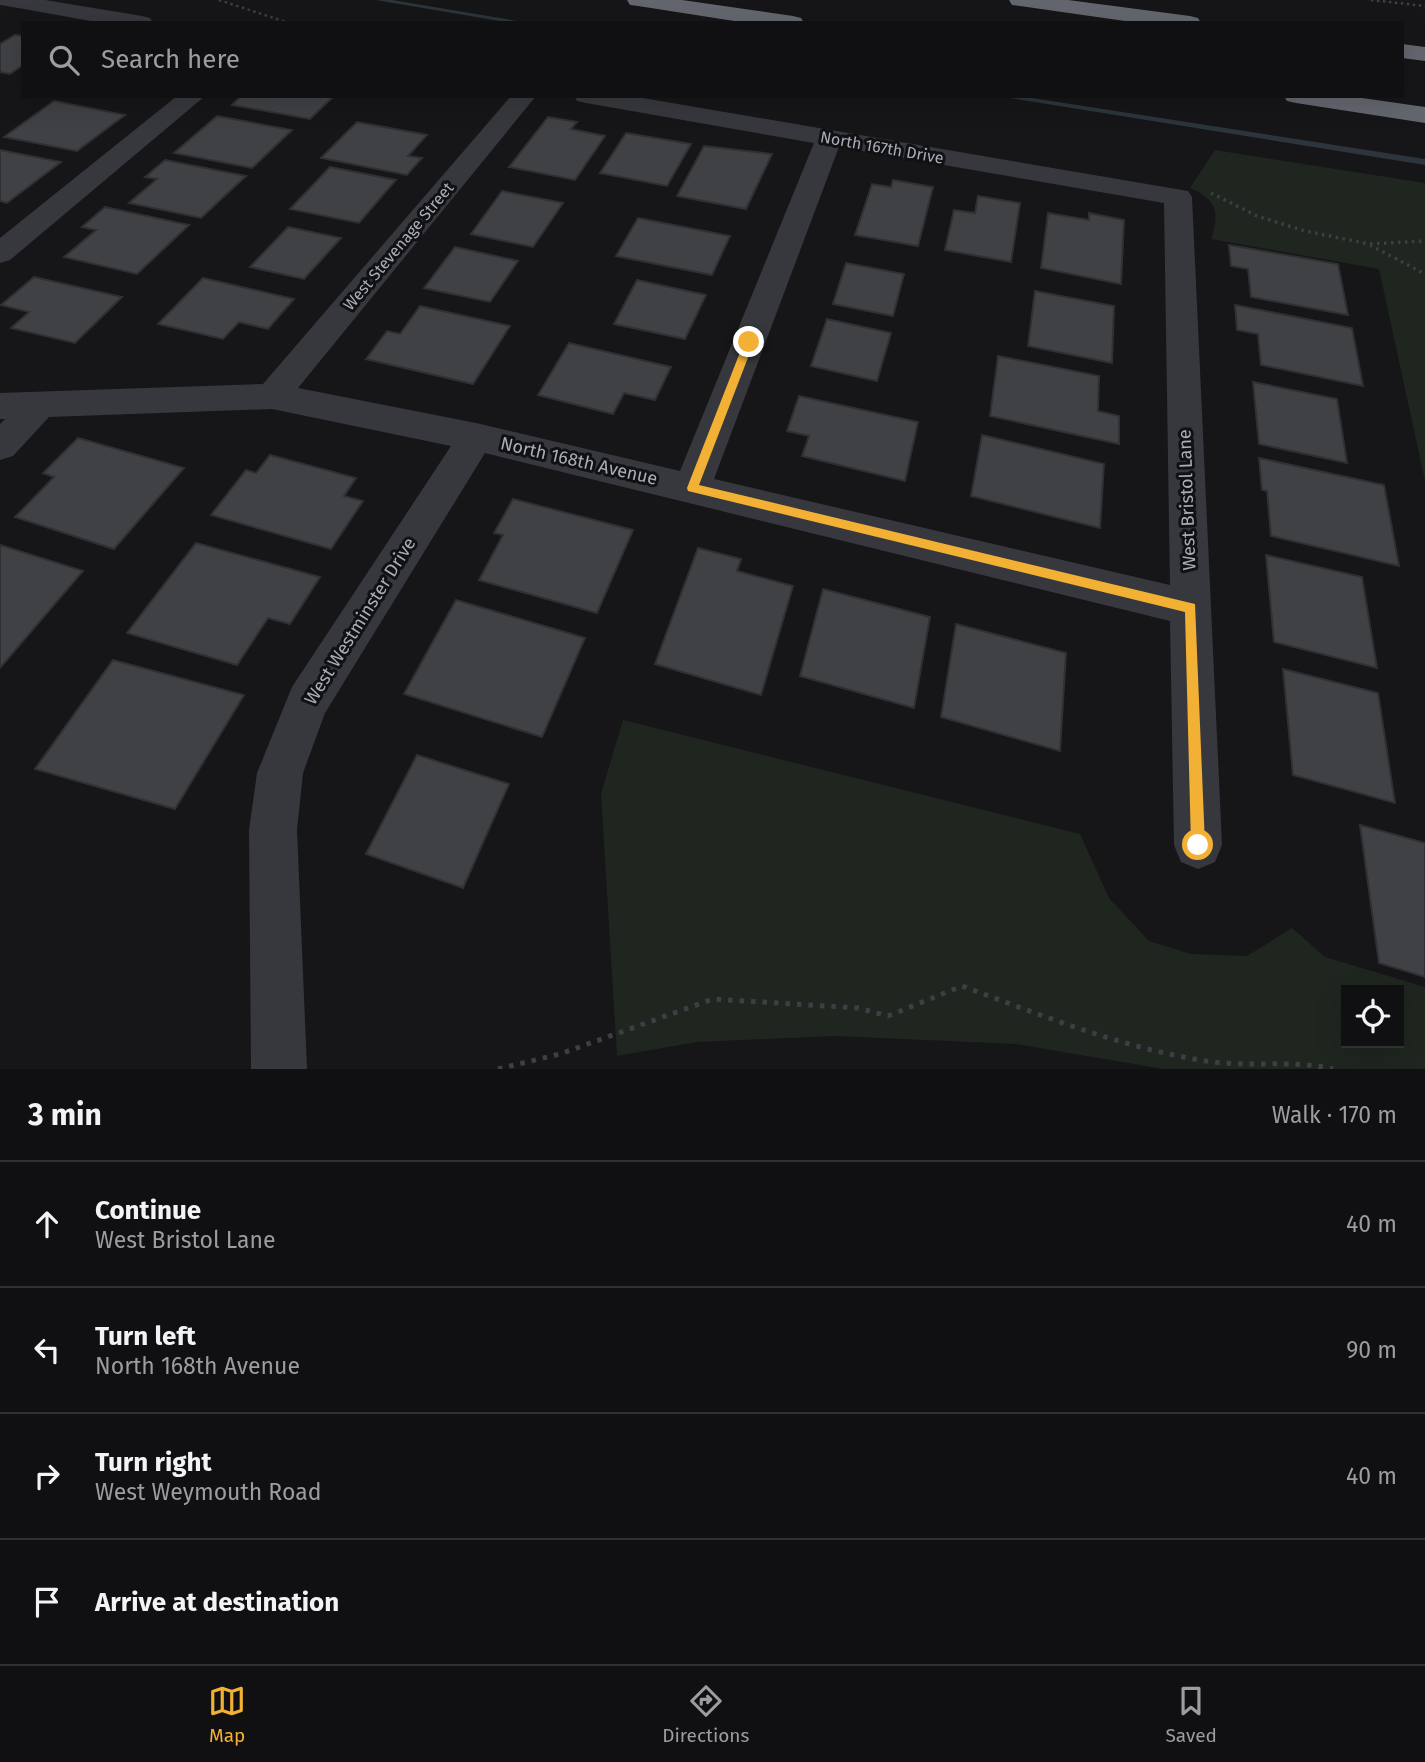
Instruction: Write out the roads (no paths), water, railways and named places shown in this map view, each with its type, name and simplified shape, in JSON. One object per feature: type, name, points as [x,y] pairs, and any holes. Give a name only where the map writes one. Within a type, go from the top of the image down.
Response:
[{"type":"highway","points":[[638,0],[780,21]]},
{"type":"highway","points":[[1020,0],[1175,21]]},
{"type":"highway","points":[[1404,51],[1425,54]]},
{"type":"highway","points":[[1310,98],[1425,115]]},
{"type":"street","points":[[0,19],[16,1],[131,21]]},
{"type":"street","points":[[0,253],[191,98]]},
{"type":"street","name":"West Stevenage Street","points":[[272,396],[522,98]]},
{"type":"street","name":"North 167th Drive","points":[[597,98],[1178,197]]},
{"type":"street","points":[[692,488],[828,139]]},
{"type":"street","name":"West Bristol Lane","points":[[1178,197],[1198,845]]},
{"type":"street","name":"North 168th Avenue","points":[[0,406],[272,396],[475,437],[1191,608]]},
{"type":"street","points":[[0,446],[42,403]]},
{"type":"street","name":"West Westminster Drive","points":[[279,1069],[273,830],[280,773],[307,702],[475,437]]},
{"type":"waterway","points":[[379,0],[513,21]]},
{"type":"waterway","points":[[1015,98],[1425,162]]}]
